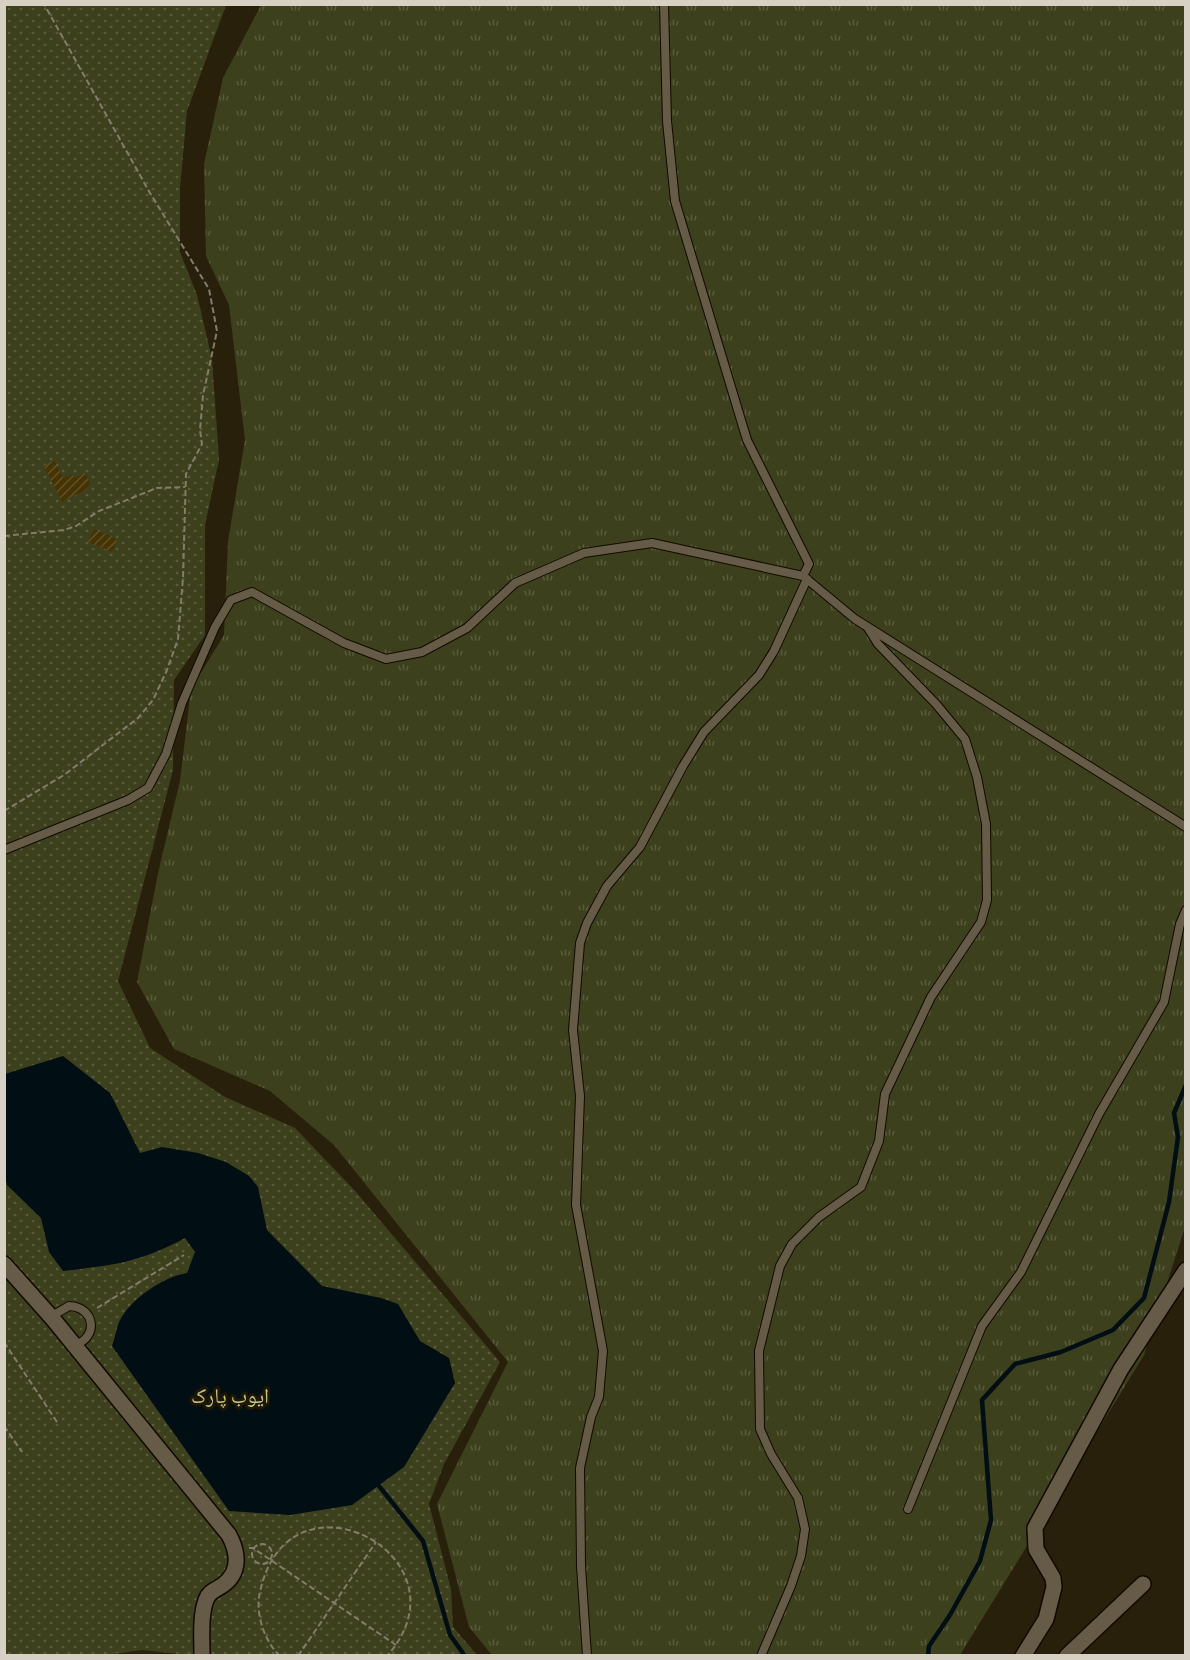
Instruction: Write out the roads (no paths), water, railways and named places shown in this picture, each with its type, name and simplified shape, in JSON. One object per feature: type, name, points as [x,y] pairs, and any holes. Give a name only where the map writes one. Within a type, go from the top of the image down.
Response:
[{"type":"street","points":[[4,1264],[75,1345],[229,1534],[235,1547],[236,1568],[230,1578],[213,1590],[205,1601],[202,1656]]},
{"type":"street","points":[[1023,1656],[1046,1619],[1054,1587],[1053,1578],[1036,1549],[1035,1527],[1121,1369],[1183,1281]]},
{"type":"street","points":[[1067,1656],[1143,1584]]},
{"type":"lane","points":[[587,1656],[581,1566],[580,1468],[591,1417],[599,1397],[603,1351],[576,1205],[580,1096],[573,1030],[580,943],[587,922],[607,886],[639,847],[704,732],[759,675],[774,651],[809,564],[747,440],[675,201],[667,121],[664,4]]},
{"type":"lane","points":[[4,850],[128,800],[148,788],[166,754],[182,703],[214,627],[231,600],[252,592],[344,643],[386,659],[423,652],[467,628],[515,583],[585,553],[652,543],[805,578],[868,627],[1185,827]]},
{"type":"lane","points":[[761,1656],[791,1586],[801,1556],[805,1529],[798,1498],[771,1454],[760,1429],[759,1351],[780,1266],[792,1244],[819,1217],[861,1187],[879,1141],[885,1094],[931,997],[981,922],[987,900],[986,824],[977,777],[965,739],[936,704],[878,644],[868,627]]},
{"type":"lane","points":[[908,1509],[982,1326],[1021,1272],[1070,1168],[1115,1084],[1164,1002],[1185,910]]},
{"type":"lane","points":[[53,1319],[57,1313],[69,1306],[83,1309],[88,1314],[91,1320],[90,1333],[81,1343],[75,1345]]},
{"type":"waterway","points":[[928,1656],[929,1646],[950,1615],[980,1561],[991,1520],[982,1400],[1015,1364],[1061,1352],[1113,1330],[1144,1298],[1169,1202],[1178,1137],[1174,1113],[1186,1085]]},
{"type":"waterway","points":[[379,1486],[423,1541],[450,1635],[465,1656]]},
{"type":"park label","name":"ایوب پارک","points":[[230,1394]]}]
